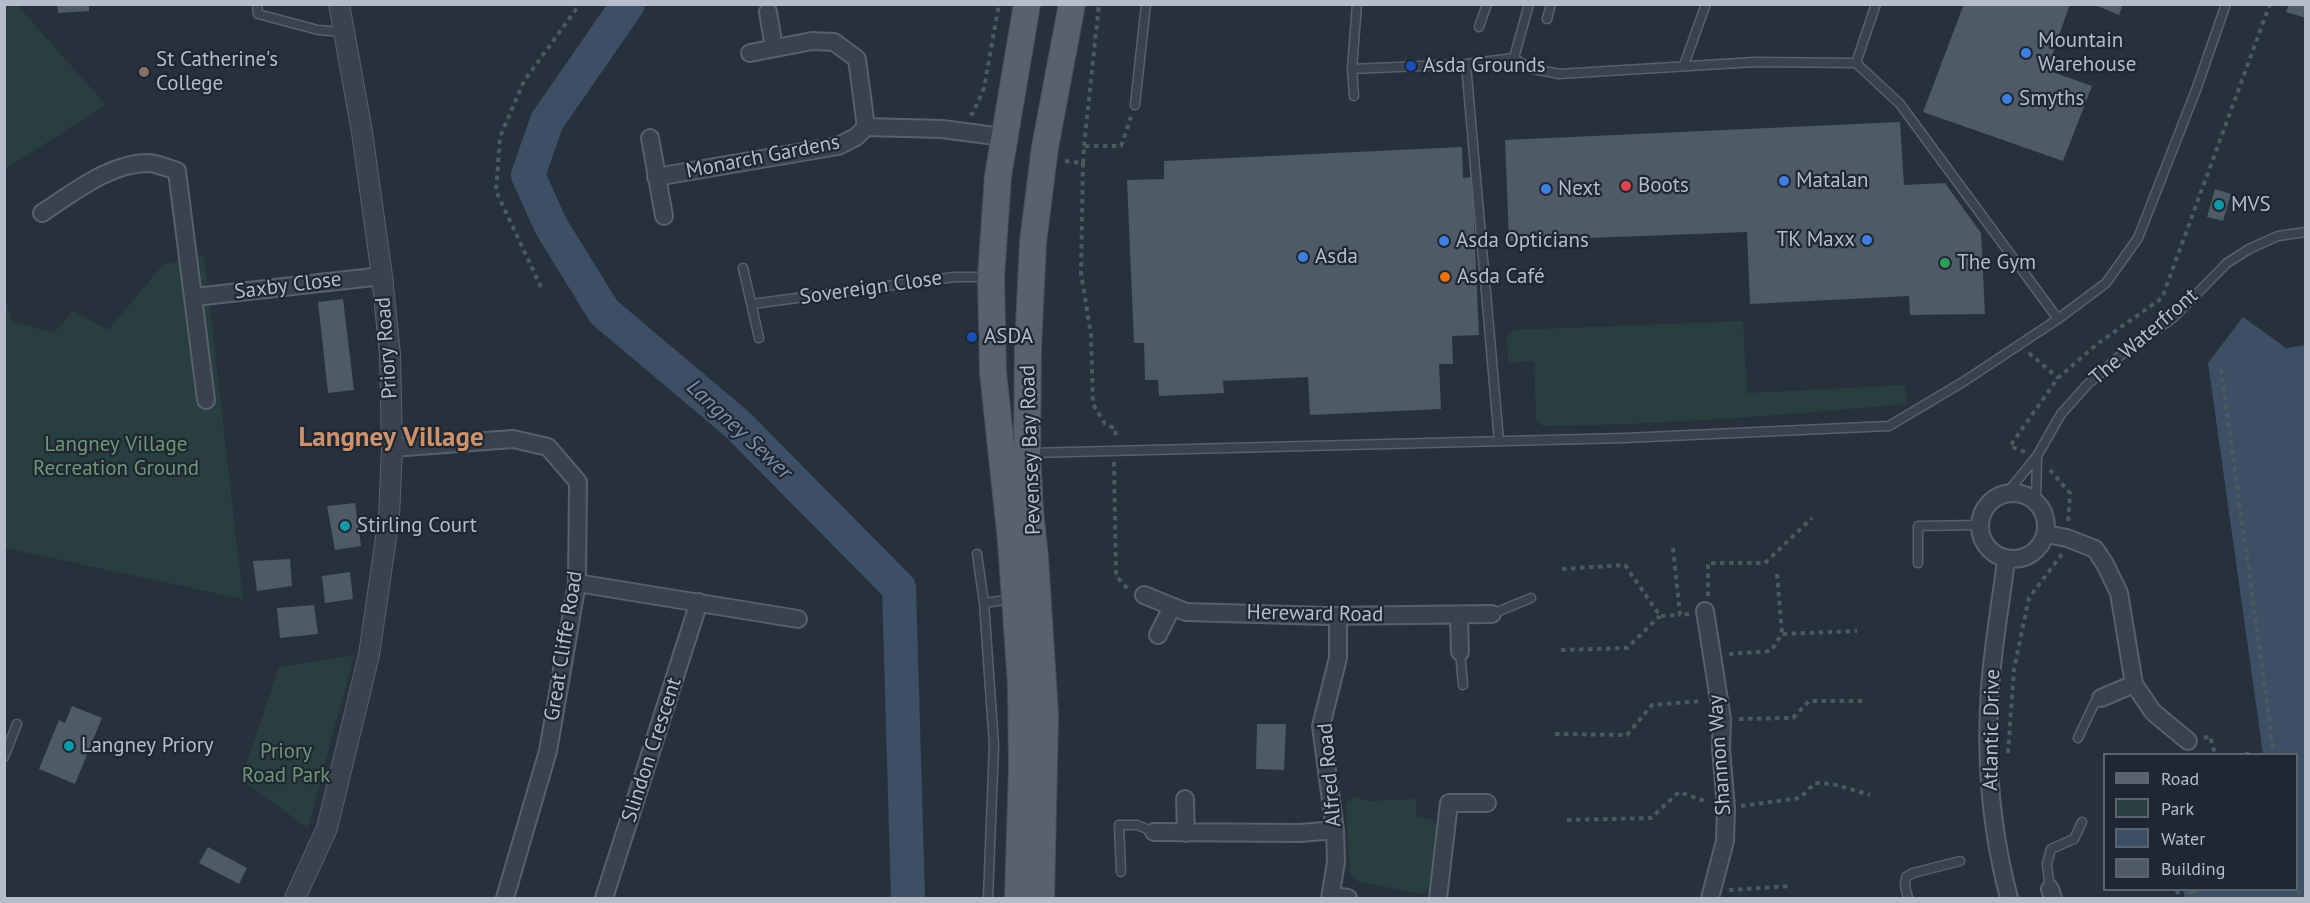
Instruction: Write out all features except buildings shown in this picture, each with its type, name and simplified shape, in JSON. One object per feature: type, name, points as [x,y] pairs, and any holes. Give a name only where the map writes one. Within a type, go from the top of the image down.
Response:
[{"type":"main road","name":"Pevensey Bay Road","points":[[1018,898],[1022,769],[1021,684],[993,372],[991,277],[1003,137],[1027,4]]},
{"type":"main road","name":"Pevensey Bay Road","points":[[1041,898],[1045,715],[1027,453],[1028,347],[1034,242],[1044,158],[1072,4]]},
{"type":"street","name":"Priory Road","points":[[295,898],[327,828],[369,655],[389,517],[392,448],[390,355],[382,276],[339,4]]},
{"type":"street","points":[[767,8],[774,48]]},
{"type":"street","name":"Monarch Gardens","points":[[750,53],[812,41],[834,42],[857,60],[866,128]]},
{"type":"street","name":"Monarch Gardens","points":[[657,177],[838,146],[856,137],[866,128],[942,129],[1003,137]]},
{"type":"street","name":"Monarch Gardens","points":[[650,138],[664,216]]},
{"type":"street","points":[[42,213],[94,180],[123,168],[149,164],[177,171],[195,297],[206,400]]},
{"type":"street","name":"Saxby Close","points":[[195,297],[382,276]]},
{"type":"street","name":"Great Cliffe Road","points":[[392,448],[513,439],[548,447],[578,482],[577,583],[548,751],[505,898]]},
{"type":"street","points":[[2007,493],[2028,496],[2043,511],[2046,522],[2046,534],[2035,551],[2017,560],[2006,560],[1989,551],[1983,543],[1979,525],[1981,513],[1988,504],[1996,497],[2007,493]]},
{"type":"street","points":[[2046,534],[2067,538],[2095,549],[2119,593],[2134,684],[2153,712],[2188,741]]},
{"type":"street","name":"Atlantic Drive","points":[[2006,560],[1990,688],[1989,775],[1992,814],[2000,863],[2009,898]]},
{"type":"street","points":[[577,583],[798,619]]},
{"type":"street","name":"Hereward Road","points":[[1144,595],[1186,612],[1338,616],[1492,614]]},
{"type":"street","name":"Slindon Crescent","points":[[604,898],[699,602]]},
{"type":"street","points":[[1158,635],[1172,607]]},
{"type":"street","name":"Shannon Way","points":[[1705,611],[1713,655],[1717,699],[1722,719],[1721,748],[1726,808],[1725,842],[1711,895]]},
{"type":"street","points":[[1459,615],[1460,652]]},
{"type":"street","name":"Alfred Road","points":[[1330,897],[1336,862],[1335,830],[1321,726],[1338,658],[1338,616]]},
{"type":"street","points":[[2101,698],[2134,684]]},
{"type":"street","points":[[1185,799],[1186,833]]},
{"type":"street","points":[[1438,898],[1449,803],[1487,803]]},
{"type":"street","points":[[1154,832],[1300,833],[1335,830]]},
{"type":"street","points":[[1330,897],[1348,898]]},
{"type":"lane","points":[[257,4],[258,15],[318,30],[345,32]]},
{"type":"lane","points":[[1135,105],[1146,4]]},
{"type":"lane","points":[[1354,96],[1352,69],[1357,4]]},
{"type":"lane","points":[[1479,27],[1487,4]]},
{"type":"lane","points":[[1514,58],[1529,4]]},
{"type":"lane","points":[[1547,19],[1551,4]]},
{"type":"lane","points":[[1684,65],[1706,4]]},
{"type":"lane","points":[[1856,63],[1876,4]]},
{"type":"lane","points":[[1027,453],[1759,433],[1889,426],[2020,344],[2106,283],[2138,238],[2226,4]]},
{"type":"lane","points":[[1352,69],[1466,64],[1514,58],[1529,68],[1559,74],[1684,65],[1856,63],[1900,104],[2058,318]]},
{"type":"lane","points":[[1466,64],[1499,441]]},
{"type":"lane","name":"The Waterfront","points":[[2007,493],[2037,456],[2061,414],[2087,385],[2121,355],[2174,317],[2227,263],[2249,249],[2278,236],[2306,232]]},
{"type":"lane","points":[[743,268],[759,338]]},
{"type":"lane","name":"Sovereign Close","points":[[752,304],[954,277],[991,277]]},
{"type":"lane","name":"The Waterfront","points":[[2036,502],[2037,456]]},
{"type":"lane","points":[[1918,563],[1918,526],[1979,525]]},
{"type":"lane","points":[[977,554],[984,603],[993,745],[988,898]]},
{"type":"lane","points":[[984,603],[1015,598]]},
{"type":"lane","points":[[1492,614],[1532,598]]},
{"type":"lane","points":[[1460,652],[1463,685]]},
{"type":"lane","points":[[2078,738],[2095,702],[2101,698]]},
{"type":"lane","points":[[4,757],[17,724]]},
{"type":"lane","points":[[2052,894],[2047,864],[2051,849],[2074,839],[2082,822]]},
{"type":"lane","points":[[1121,872],[1119,825],[1137,825],[1154,832]]},
{"type":"lane","points":[[1908,898],[1905,886],[1906,877],[1960,861]]},
{"type":"path","points":[[541,287],[496,191],[500,137],[524,81],[580,4]]},
{"type":"path","points":[[959,132],[962,119],[973,113],[984,88],[999,4]]},
{"type":"path","points":[[1099,4],[1084,146],[1081,273],[1091,335],[1093,404],[1105,424],[1116,429],[1114,452],[1116,576],[1128,590],[1144,595]]},
{"type":"path","points":[[2008,763],[2014,669],[2030,598],[2061,556],[2067,538],[2070,493],[2037,456],[2010,446],[2058,378],[2097,344],[2162,298],[2270,4]]},
{"type":"path","points":[[1084,146],[1121,146],[1135,105]]},
{"type":"path","points":[[1044,158],[1083,163]]},
{"type":"path","points":[[2020,344],[2058,378]]},
{"type":"path","points":[[2221,369],[2274,753]]},
{"type":"path","points":[[2305,432],[2306,438]]},
{"type":"path","points":[[1561,650],[1628,648],[1660,616],[1705,611],[1708,563],[1765,563],[1812,518]]},
{"type":"path","points":[[1673,548],[1680,615]]},
{"type":"path","points":[[1562,569],[1625,565],[1660,616]]},
{"type":"path","points":[[1713,655],[1771,651],[1782,634],[1777,574]]},
{"type":"path","points":[[1782,634],[1857,631]]},
{"type":"path","points":[[1555,734],[1626,735],[1652,705],[1717,699]]},
{"type":"path","points":[[1722,719],[1793,718],[1809,701],[1865,701]]},
{"type":"path","points":[[1567,820],[1652,818],[1679,792],[1726,808],[1800,798],[1815,783],[1833,784],[1870,795]]},
{"type":"path","points":[[1711,895],[1791,886]]},
{"type":"path","points":[[2298,890],[2300,897]]},
{"type":"path","points":[[2191,891],[2193,898]]},
{"type":"green space","points":[[5,4],[17,5],[106,105],[5,169]]},
{"type":"green space","name":"Langney Village Recreation Ground","points":[[204,255],[243,599],[5,548],[4,296],[12,321],[54,333],[73,311],[108,330],[163,265]]},
{"type":"green space","points":[[1743,321],[1747,393],[1905,385],[1908,402],[1906,404],[1724,419],[1543,426],[1536,419],[1534,361],[1508,363],[1507,336],[1514,330]]},
{"type":"green space","name":"Priory Road Park","points":[[354,655],[308,828],[241,780],[279,667]]},
{"type":"green space","points":[[1355,797],[1368,801],[1416,799],[1416,816],[1431,819],[1438,827],[1429,888],[1422,894],[1359,882],[1350,874],[1346,807],[1348,801]]},
{"type":"water","points":[[2243,317],[2286,348],[2305,345],[2305,898],[2185,898],[2183,891],[2298,891],[2298,753],[2263,753],[2208,363]]},
{"type":"waterway","name":"Langney Sewer","points":[[628,4],[547,121],[528,175],[551,226],[604,312],[737,424],[899,588],[908,898]]},
{"type":"place","name":"Mountain Warehouse","points":[[2026,53]]},
{"type":"place","name":"Asda Grounds","points":[[1411,66]]},
{"type":"place","name":"St Catherine's College","points":[[144,72]]},
{"type":"place","name":"Smyths","points":[[2007,99]]},
{"type":"place","name":"Matalan","points":[[1784,181]]},
{"type":"place","name":"Boots","points":[[1626,186]]},
{"type":"place","name":"Next","points":[[1546,189]]},
{"type":"place","name":"MVS","points":[[2219,205]]},
{"type":"place","name":"TK Maxx","points":[[1867,240]]},
{"type":"place","name":"Asda Opticians","points":[[1444,241]]},
{"type":"place","name":"Asda","points":[[1303,257]]},
{"type":"place","name":"The Gym","points":[[1945,263]]},
{"type":"place","name":"Asda Café","points":[[1445,277]]},
{"type":"place","name":"ASDA","points":[[972,337]]},
{"type":"place","name":"Stirling Court","points":[[345,526]]},
{"type":"place","name":"Langney Priory","points":[[69,746]]},
{"type":"district","name":"Langney Village","points":[[391,438]]}]
